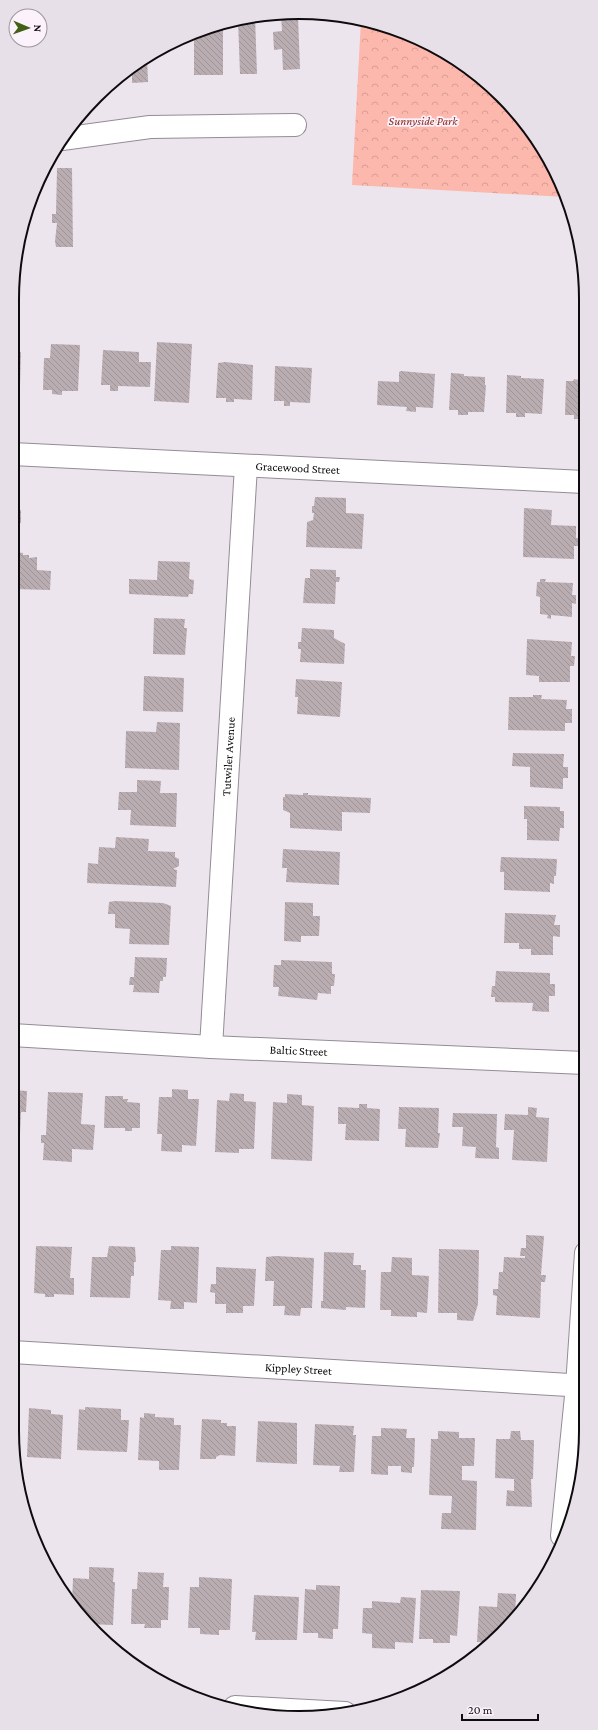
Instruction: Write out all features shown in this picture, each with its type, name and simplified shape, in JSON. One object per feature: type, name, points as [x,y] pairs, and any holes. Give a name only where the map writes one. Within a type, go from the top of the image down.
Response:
[{"type":"street","points":[[70,138],[150,127],[295,125]]},
{"type":"street","name":"Gracewood Street","points":[[19,454],[579,482]]},
{"type":"street","name":"Tutwiler Avenue","points":[[211,1047],[246,466]]},
{"type":"street","name":"Baltic Street","points":[[19,1035],[211,1047],[579,1063]]},
{"type":"street","name":"Kippley Street","points":[[19,1352],[579,1386]]},
{"type":"street","points":[[564,1521],[579,1402]]},
{"type":"street","points":[[257,1708],[304,1711]]},
{"type":"green space","name":"Sunnyside Park","points":[[361,26],[406,40],[423,48],[455,66],[484,88],[510,114],[532,143],[550,175],[560,197],[352,185]]},
{"type":"building","points":[[298,19],[300,69],[283,70],[282,49],[274,50],[273,32],[282,31],[281,20]]},
{"type":"building","points":[[255,22],[257,74],[240,74],[238,26]]},
{"type":"building","points":[[223,30],[223,75],[194,75],[194,39]]},
{"type":"building","points":[[147,64],[148,82],[132,83],[132,75]]},
{"type":"building","points":[[57,168],[72,168],[73,247],[56,247],[55,241],[57,223],[52,223],[52,214],[56,214]]},
{"type":"building","points":[[157,342],[192,344],[189,403],[154,401]]},
{"type":"building","points":[[51,344],[80,345],[78,391],[62,391],[62,395],[52,394],[52,390],[43,390],[44,358],[50,358]]},
{"type":"building","points":[[103,350],[139,352],[139,362],[151,362],[150,387],[118,386],[118,391],[110,391],[110,385],[101,385]]},
{"type":"building","points":[[19,352],[21,352],[20,387]]},
{"type":"building","points":[[225,362],[253,365],[252,400],[234,399],[234,402],[226,402],[226,398],[216,398],[218,363]]},
{"type":"building","points":[[275,366],[312,368],[310,403],[290,402],[290,406],[284,406],[284,401],[274,401]]},
{"type":"building","points":[[399,372],[435,374],[433,408],[416,407],[416,412],[406,411],[407,407],[377,405],[378,381],[399,382]]},
{"type":"building","points":[[451,373],[464,374],[464,376],[485,377],[486,385],[484,412],[468,412],[468,415],[458,415],[458,410],[449,410]]},
{"type":"building","points":[[507,375],[521,376],[521,378],[544,379],[542,414],[525,413],[525,417],[516,417],[516,413],[506,413]]},
{"type":"building","points":[[574,379],[579,380],[579,419],[574,419],[574,415],[565,415],[566,381],[573,381]]},
{"type":"building","points":[[315,497],[346,498],[346,513],[364,514],[362,549],[306,547],[307,522],[313,520],[314,513],[312,513],[312,506],[314,506]]},
{"type":"building","points":[[524,508],[552,510],[551,525],[576,526],[576,538],[579,538],[579,546],[574,546],[574,559],[523,557]]},
{"type":"building","points":[[19,510],[21,510],[21,523],[19,523]]},
{"type":"building","points":[[19,552],[23,553],[23,555],[29,555],[29,558],[37,557],[37,570],[51,571],[50,590],[19,589]]},
{"type":"building","points":[[158,561],[190,562],[189,579],[194,580],[193,594],[189,594],[188,597],[129,594],[129,579],[157,580]]},
{"type":"building","points":[[310,569],[336,570],[336,577],[340,577],[339,582],[336,582],[335,604],[303,603],[305,578],[310,578]]},
{"type":"building","points":[[540,579],[546,579],[545,582],[573,583],[572,595],[576,595],[576,604],[572,603],[572,617],[551,615],[551,619],[547,618],[548,615],[540,614],[540,597],[536,596],[537,582],[540,582]]},
{"type":"building","points":[[154,618],[185,619],[184,628],[187,628],[185,655],[153,654]]},
{"type":"building","points":[[302,628],[334,630],[334,638],[345,644],[344,664],[300,662],[301,649],[298,649],[298,642],[301,642]]},
{"type":"building","points":[[527,639],[572,642],[571,656],[575,656],[574,666],[570,666],[570,682],[539,682],[539,676],[526,675]]},
{"type":"building","points":[[144,676],[184,678],[183,712],[143,711]]},
{"type":"building","points":[[296,679],[342,682],[340,717],[297,714],[298,697],[295,697]]},
{"type":"building","points":[[533,695],[542,695],[541,699],[567,700],[566,709],[572,709],[572,723],[565,723],[565,731],[508,730],[509,697],[533,697]]},
{"type":"building","points":[[157,722],[180,723],[179,770],[125,768],[126,731],[156,732]]},
{"type":"building","points":[[513,753],[564,754],[563,767],[568,767],[568,778],[563,778],[563,789],[530,787],[530,767],[512,766]]},
{"type":"building","points":[[137,780],[161,781],[160,793],[177,793],[176,827],[130,825],[131,810],[118,810],[119,792],[137,792]]},
{"type":"building","points":[[303,793],[308,793],[308,795],[371,798],[370,813],[342,812],[342,831],[290,828],[290,813],[283,810],[283,797],[285,797],[285,794],[303,795]]},
{"type":"building","points":[[524,806],[560,807],[560,811],[564,811],[564,828],[560,828],[559,841],[527,840],[527,819],[524,819]]},
{"type":"building","points":[[116,837],[149,839],[148,851],[175,852],[175,857],[179,859],[179,866],[173,869],[177,870],[176,887],[87,883],[88,863],[98,864],[99,847],[115,848]]},
{"type":"building","points":[[283,849],[340,852],[339,885],[286,882],[287,868],[282,868]]},
{"type":"building","points":[[501,857],[557,859],[556,876],[554,876],[554,884],[550,883],[550,892],[504,890],[504,872],[500,872]]},
{"type":"building","points":[[109,902],[163,903],[171,906],[169,945],[129,944],[130,929],[115,928],[115,914],[108,914]]},
{"type":"building","points":[[285,902],[313,903],[313,916],[320,916],[319,936],[301,936],[301,942],[284,941]]},
{"type":"building","points":[[505,913],[556,915],[554,925],[560,925],[560,937],[553,936],[553,955],[531,955],[531,949],[519,949],[519,943],[504,943]]},
{"type":"building","points":[[135,957],[167,958],[166,977],[163,977],[163,981],[160,981],[159,993],[133,992],[134,985],[129,985],[130,977],[134,977]]},
{"type":"building","points":[[281,960],[332,962],[332,974],[335,974],[334,986],[331,986],[331,994],[318,993],[317,1000],[278,996],[279,987],[273,987],[274,965],[281,965]]},
{"type":"building","points":[[496,971],[550,973],[550,984],[555,984],[555,996],[549,996],[549,1012],[532,1011],[533,1003],[495,1002],[495,997],[491,997],[492,986],[495,986]]},
{"type":"building","points":[[172,1089],[188,1090],[188,1099],[199,1099],[196,1146],[182,1145],[182,1152],[161,1151],[162,1134],[157,1134],[159,1097],[172,1097]]},
{"type":"building","points":[[19,1090],[27,1091],[26,1112],[21,1112],[20,1135]]},
{"type":"building","points":[[48,1092],[83,1093],[81,1124],[95,1125],[93,1150],[72,1149],[72,1162],[43,1160],[44,1143],[41,1143],[41,1135],[46,1135]]},
{"type":"building","points":[[230,1093],[244,1094],[244,1101],[256,1102],[254,1149],[239,1149],[239,1153],[215,1152],[217,1100],[229,1101]]},
{"type":"building","points":[[287,1094],[302,1095],[302,1105],[314,1106],[312,1161],[271,1159],[273,1102],[287,1103]]},
{"type":"building","points":[[105,1096],[123,1096],[123,1099],[128,1099],[127,1102],[140,1103],[140,1128],[132,1128],[132,1131],[125,1131],[125,1128],[104,1128]]},
{"type":"building","points":[[359,1104],[367,1104],[367,1108],[380,1109],[379,1141],[345,1140],[346,1124],[338,1124],[338,1107],[359,1108]]},
{"type":"building","points":[[399,1107],[439,1108],[438,1133],[440,1133],[438,1148],[405,1147],[406,1129],[398,1129]]},
{"type":"building","points":[[528,1107],[537,1108],[536,1117],[549,1118],[547,1162],[512,1160],[514,1130],[504,1130],[505,1114],[528,1115]]},
{"type":"building","points":[[453,1113],[497,1114],[496,1147],[499,1148],[499,1159],[475,1158],[476,1147],[462,1146],[463,1127],[452,1127]]},
{"type":"building","points":[[526,1235],[544,1236],[541,1275],[546,1275],[545,1282],[541,1282],[540,1318],[496,1315],[497,1296],[493,1295],[493,1289],[498,1289],[499,1272],[503,1272],[504,1257],[525,1258],[525,1256],[520,1256],[521,1248],[526,1248]]},
{"type":"building","points":[[36,1246],[72,1247],[70,1278],[74,1278],[74,1295],[54,1294],[54,1297],[45,1297],[45,1294],[34,1293]]},
{"type":"building","points":[[109,1246],[135,1247],[136,1262],[134,1262],[134,1276],[131,1276],[130,1298],[90,1297],[92,1257],[107,1257]]},
{"type":"building","points":[[171,1246],[199,1247],[197,1303],[184,1302],[184,1309],[170,1309],[171,1301],[158,1300],[161,1250],[171,1250]]},
{"type":"building","points":[[439,1249],[479,1250],[478,1304],[473,1321],[457,1320],[457,1313],[438,1313]]},
{"type":"building","points":[[324,1252],[354,1253],[353,1265],[361,1265],[361,1270],[366,1270],[365,1308],[346,1307],[346,1310],[321,1308],[321,1301],[323,1301]]},
{"type":"building","points":[[276,1256],[314,1258],[312,1308],[301,1308],[300,1316],[284,1315],[285,1306],[273,1306],[274,1281],[265,1281],[266,1257]]},
{"type":"building","points":[[392,1257],[412,1258],[412,1275],[429,1276],[427,1313],[417,1312],[417,1317],[391,1316],[391,1310],[380,1310],[381,1272],[391,1272]]},
{"type":"building","points":[[216,1267],[256,1269],[254,1306],[243,1306],[243,1313],[226,1313],[226,1304],[215,1304],[215,1293],[210,1292],[211,1284],[216,1284]]},
{"type":"building","points":[[85,1407],[121,1409],[121,1420],[129,1420],[127,1452],[77,1450],[79,1409],[85,1410]]},
{"type":"building","points":[[29,1408],[51,1410],[51,1414],[63,1415],[61,1459],[27,1457]]},
{"type":"building","points":[[144,1413],[155,1414],[155,1417],[174,1418],[174,1425],[181,1425],[179,1470],[159,1470],[159,1461],[138,1460],[140,1417],[144,1418]]},
{"type":"building","points":[[202,1419],[221,1420],[221,1423],[227,1423],[227,1426],[236,1426],[235,1456],[220,1455],[216,1457],[216,1459],[200,1459]]},
{"type":"building","points":[[258,1421],[297,1423],[297,1464],[256,1462]]},
{"type":"building","points":[[315,1424],[354,1426],[353,1435],[356,1435],[354,1472],[339,1472],[340,1466],[313,1465]]},
{"type":"building","points":[[381,1428],[407,1429],[406,1438],[415,1438],[414,1467],[412,1467],[412,1473],[401,1472],[401,1466],[388,1466],[388,1475],[371,1474],[372,1436],[381,1436]]},
{"type":"building","points":[[438,1431],[459,1432],[459,1438],[475,1438],[474,1466],[462,1466],[462,1480],[477,1481],[476,1530],[441,1529],[442,1513],[451,1513],[452,1496],[429,1495],[431,1439],[438,1439]]},
{"type":"building","points":[[511,1431],[520,1431],[521,1440],[534,1440],[533,1479],[531,1479],[532,1507],[506,1506],[507,1490],[514,1491],[514,1479],[495,1478],[496,1439],[510,1439]]},
{"type":"building","points":[[89,1567],[114,1568],[113,1582],[115,1582],[113,1625],[96,1624],[72,1595],[73,1578],[89,1579]]},
{"type":"building","points":[[138,1572],[164,1573],[163,1587],[169,1587],[168,1620],[161,1620],[161,1628],[144,1628],[145,1624],[131,1624],[132,1589],[137,1589]]},
{"type":"building","points":[[199,1577],[232,1579],[230,1630],[219,1630],[219,1635],[200,1634],[200,1628],[188,1628],[190,1587],[199,1587]]},
{"type":"building","points":[[316,1585],[340,1586],[338,1629],[333,1629],[333,1639],[318,1638],[318,1633],[303,1633],[305,1589],[316,1590]]},
{"type":"building","points":[[421,1590],[460,1591],[457,1636],[450,1635],[450,1643],[433,1643],[433,1639],[419,1639]]},
{"type":"building","points":[[498,1593],[516,1594],[515,1609],[510,1616],[484,1642],[477,1642],[479,1606],[497,1607]]},
{"type":"building","points":[[254,1595],[299,1597],[297,1640],[255,1640],[256,1632],[252,1632]]},
{"type":"building","points":[[401,1597],[416,1598],[413,1643],[395,1642],[395,1649],[372,1648],[372,1634],[362,1633],[363,1608],[372,1608],[372,1601],[400,1603]]}]
